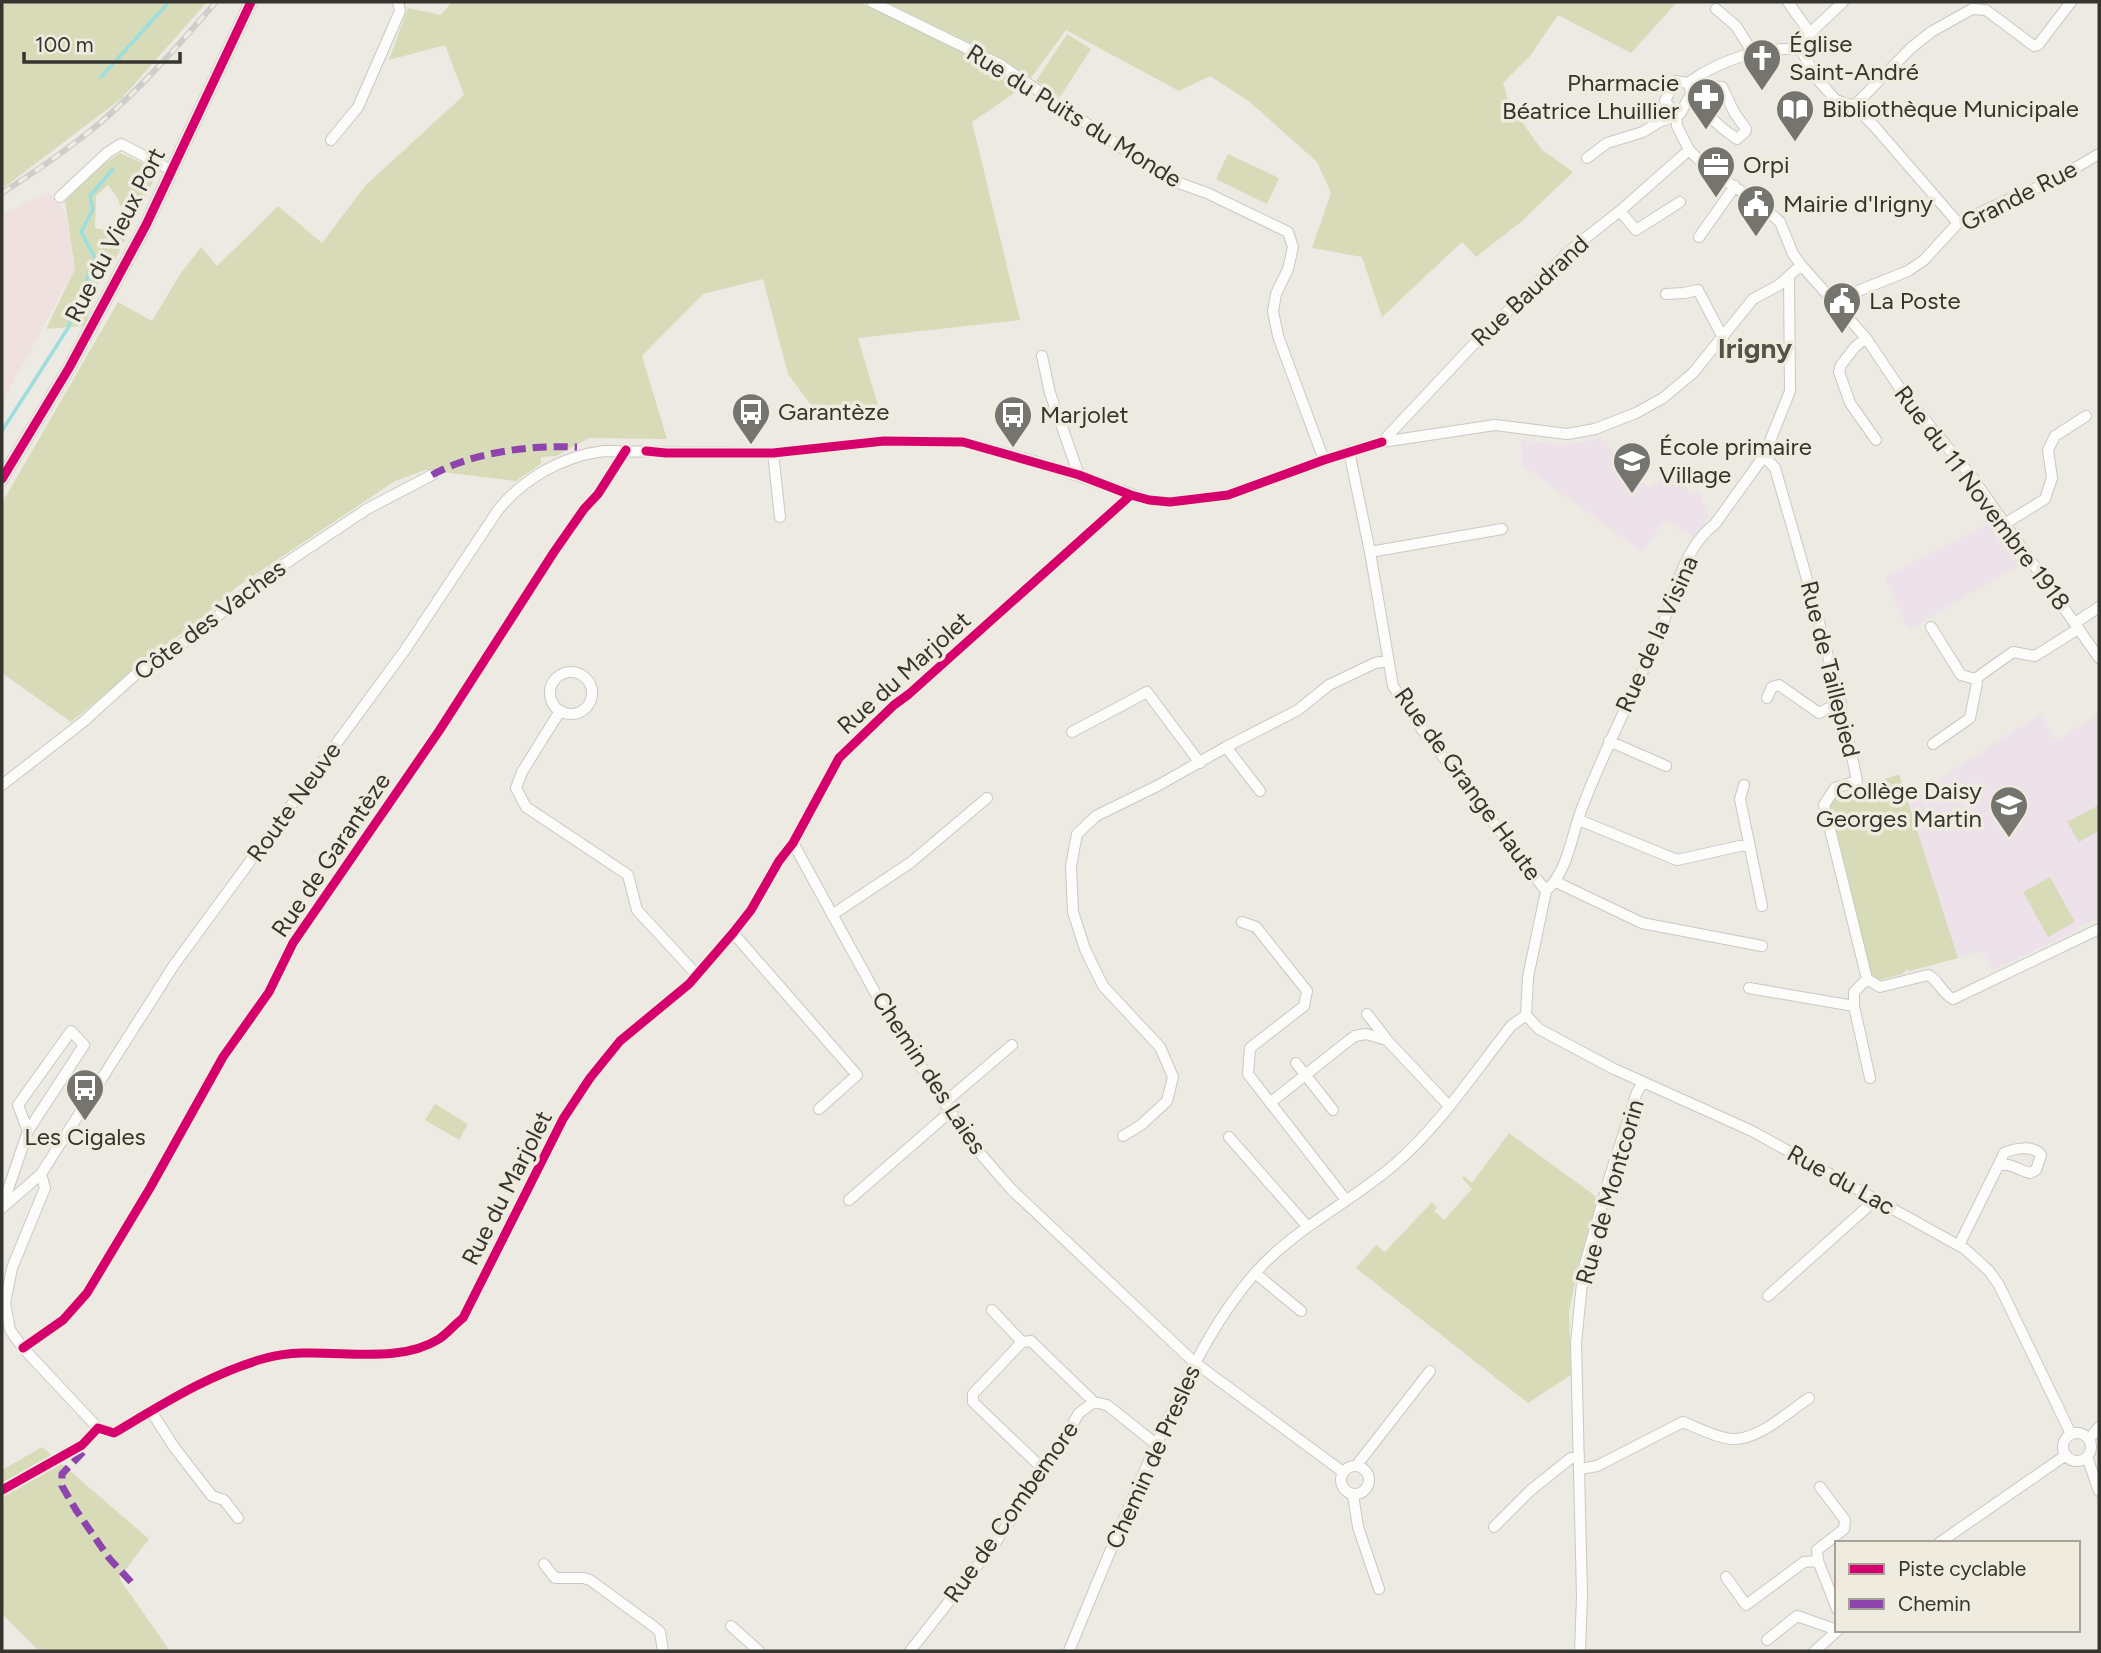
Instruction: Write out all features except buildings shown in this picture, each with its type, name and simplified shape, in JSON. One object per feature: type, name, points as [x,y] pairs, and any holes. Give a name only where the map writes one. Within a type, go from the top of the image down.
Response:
[{"type":"main road","name":"Rue du Vieux Port","points":[[2,480],[69,369],[146,225],[251,2]]},
{"type":"street","points":[[331,140],[358,107],[400,11],[398,2]]},
{"type":"street","name":"Rue du Puits du Monde","points":[[872,2],[999,64],[1168,179],[1207,193],[1288,232],[1293,247],[1288,269],[1276,294],[1273,311],[1278,336],[1324,460]]},
{"type":"street","points":[[1788,2],[1810,33]]},
{"type":"street","points":[[1801,50],[1810,33],[1843,2]]},
{"type":"street","points":[[1854,106],[1911,48],[1931,32],[1972,9],[1986,10],[2034,46],[2038,45],[2071,2]]},
{"type":"street","points":[[1716,9],[1736,26],[1753,53]]},
{"type":"street","points":[[1801,50],[1818,80],[1836,100],[1854,106],[1875,127],[1958,223]]},
{"type":"street","points":[[1689,82],[1707,70],[1753,53],[1801,50]]},
{"type":"street","points":[[1689,150],[1677,126],[1676,115],[1665,102],[1675,81],[1722,87],[1746,129],[1738,139],[1724,130],[1707,112],[1703,100],[1707,86]]},
{"type":"street","points":[[1587,158],[1607,143],[1643,132],[1680,114],[1690,94],[1689,82]]},
{"type":"street","points":[[60,197],[107,153],[121,144],[171,170]]},
{"type":"street","name":"Rue du 11 Novembre 1918","points":[[1689,150],[1709,170],[1759,203],[1780,222],[1793,254],[1801,265],[1866,338],[1903,393],[1950,448],[2006,523],[2099,658]]},
{"type":"street","name":"Rue Baudrand","points":[[1382,442],[1473,345],[1574,247],[1620,211],[1689,150]]},
{"type":"street","name":"Grande Rue","points":[[1834,303],[1902,274],[1924,260],[1958,223],[2053,181],[2099,154]]},
{"type":"street","points":[[1699,237],[1734,186]]},
{"type":"street","points":[[1620,211],[1636,230],[1680,202]]},
{"type":"street","name":"Route Neuve","points":[[2,1207],[41,1174],[174,965],[405,650],[498,510],[525,484],[560,463],[590,453],[626,450],[666,453],[774,453],[884,441],[963,442],[1079,475],[1149,500],[1170,502],[1228,495],[1349,451],[1382,442],[1495,425],[1567,434],[1595,429],[1636,413],[1663,398],[1693,373],[1753,299],[1789,278],[1801,265]]},
{"type":"street","name":"Rue de la Visina","points":[[1546,891],[1556,882],[1609,741],[1657,638],[1688,559],[1705,531],[1715,524],[1764,456],[1790,391],[1789,278]]},
{"type":"street","points":[[1666,294],[1698,290],[1723,338]]},
{"type":"street","points":[[1866,338],[1855,347],[1839,372],[1850,403],[1876,440]]},
{"type":"street","points":[[1042,356],[1050,393],[1079,475]]},
{"type":"street","points":[[1410,410],[1416,436]]},
{"type":"street","points":[[2006,523],[2045,499],[2052,478],[2048,450],[2055,436],[2086,416]]},
{"type":"street","name":"Rue de Garantèze","points":[[23,1348],[63,1320],[87,1293],[150,1188],[223,1057],[270,992],[293,943],[453,711],[554,552],[598,494],[626,450]]},
{"type":"street","name":"Rue de Grange Haute","points":[[1349,451],[1393,686],[1421,728],[1546,891]]},
{"type":"street","points":[[774,453],[780,517]]},
{"type":"street","name":"Rue de Taillepied","points":[[1764,456],[1775,468],[1828,651],[1857,781],[1835,788],[1824,805],[1867,979]]},
{"type":"street","name":"Côte des Vaches","points":[[2,785],[83,722],[135,675],[199,632],[259,581],[367,509],[432,475]]},
{"type":"street","name":"Rue du Marjolet","points":[[98,1428],[114,1433],[196,1384],[268,1357],[303,1352],[383,1353],[413,1350],[439,1339],[463,1318],[563,1119],[590,1078],[620,1041],[697,975],[733,933],[751,910],[779,861],[793,843],[834,767],[844,754],[894,705],[1131,495]]},
{"type":"street","points":[[1370,552],[1502,529]]},
{"type":"street","points":[[1975,679],[2013,652],[2035,656],[2099,607]]},
{"type":"street","points":[[1931,627],[1961,675],[1975,679]]},
{"type":"street","points":[[1123,1136],[1141,1125],[1167,1101],[1173,1077],[1160,1047],[1103,986],[1085,948],[1073,912],[1072,866],[1077,834],[1096,816],[1298,710],[1329,685],[1375,663],[1388,661]]},
{"type":"street","points":[[1933,744],[1970,718],[1977,683],[1975,679]]},
{"type":"street","points":[[1767,698],[1772,687],[1779,685],[1819,713],[1841,702]]},
{"type":"street","points":[[1072,732],[1147,692],[1200,763]]},
{"type":"street","points":[[560,711],[522,772],[516,788],[526,807],[628,875],[637,910],[697,975]]},
{"type":"street","points":[[1609,741],[1666,766]]},
{"type":"street","points":[[1226,747],[1260,791]]},
{"type":"street","points":[[1744,785],[1740,799],[1762,906]]},
{"type":"street","points":[[832,915],[910,863],[987,798]]},
{"type":"street","points":[[1579,820],[1677,860],[1749,844]]},
{"type":"street","name":"Chemin des Laies","points":[[793,843],[888,1016],[971,1143],[1011,1189],[1194,1362],[1343,1472]]},
{"type":"street","points":[[1556,882],[1642,923],[1762,946]]},
{"type":"street","points":[[1525,1015],[1528,977],[1546,891]]},
{"type":"street","points":[[1241,922],[1256,927],[1307,991],[1304,1006],[1250,1048],[1248,1074],[1346,1200]]},
{"type":"street","points":[[1870,1078],[1854,1006],[1854,992],[1867,979],[1880,987],[1928,975],[1937,979],[1943,993],[1953,999],[2099,929]]},
{"type":"street","points":[[733,933],[857,1075],[819,1109]]},
{"type":"street","points":[[1749,988],[1854,1006]]},
{"type":"street","points":[[1367,1014],[1387,1040],[1448,1105]]},
{"type":"street","name":"Rue du Lac","points":[[1525,1015],[1539,1029],[1643,1083],[1752,1131],[1959,1245],[1983,1264],[1999,1285],[2071,1434]]},
{"type":"street","name":"Chemin de Presles","points":[[1069,1651],[1156,1444],[1194,1362],[1216,1323],[1276,1251],[1392,1167],[1419,1142],[1511,1026],[1525,1015]]},
{"type":"street","points":[[2,1207],[28,1131],[84,1045],[71,1031],[18,1105],[28,1131]]},
{"type":"street","points":[[1270,1103],[1355,1036],[1366,1034],[1387,1040]]},
{"type":"street","points":[[849,1200],[1012,1045]]},
{"type":"street","points":[[1296,1063],[1333,1110]]},
{"type":"street","name":"Rue de Montcorin","points":[[1580,1651],[1582,1596],[1576,1343],[1582,1283],[1610,1176],[1637,1093],[1643,1083]]},
{"type":"street","points":[[1229,1137],[1307,1226]]},
{"type":"street","points":[[1959,1245],[1998,1166]]},
{"type":"street","points":[[2,1490],[82,1445],[98,1428],[23,1348],[10,1330],[5,1303],[12,1268],[45,1188],[41,1174]]},
{"type":"street","points":[[1768,1296],[1875,1199]]},
{"type":"street","points":[[1255,1273],[1301,1311]]},
{"type":"street","points":[[992,1310],[1023,1342]]},
{"type":"street","points":[[1044,1470],[973,1402],[973,1394],[1023,1342],[1031,1341],[1094,1402]]},
{"type":"street","points":[[1356,1466],[1430,1371]]},
{"type":"street","points":[[1580,1469],[1597,1466],[1683,1422],[1733,1439],[1760,1433],[1809,1398]]},
{"type":"street","name":"Rue de Combemore","points":[[911,1651],[995,1543],[1080,1413],[1094,1402],[1107,1405],[1156,1444]]},
{"type":"street","points":[[151,1411],[174,1447],[212,1496],[224,1500],[238,1518]]},
{"type":"street","points":[[2089,1439],[2098,1429]]},
{"type":"street","points":[[2081,1433],[2089,1439],[2091,1448],[2087,1457],[2079,1461],[2066,1455],[2063,1444],[2071,1434],[2081,1433]]},
{"type":"street","points":[[1942,1541],[2066,1455]]},
{"type":"street","points":[[1494,1527],[1531,1490],[1571,1458],[1579,1456]]},
{"type":"street","points":[[2087,1457],[2099,1491]]},
{"type":"street","points":[[1356,1466],[1367,1473],[1369,1482],[1362,1493],[1353,1495],[1344,1490],[1340,1482],[1348,1467],[1356,1466]]},
{"type":"street","points":[[1820,1487],[1845,1520],[1844,1529],[1817,1550],[1818,1561],[1835,1604]]},
{"type":"street","points":[[1353,1495],[1358,1527],[1379,1589]]},
{"type":"street","points":[[1726,1577],[1746,1605],[1804,1562],[1818,1561]]},
{"type":"street","points":[[544,1564],[555,1578],[590,1580],[653,1626],[660,1632],[663,1651]]},
{"type":"street","points":[[1767,1640],[1797,1616],[1835,1629]]},
{"type":"street","points":[[732,1626],[759,1651]]},
{"type":"street","points":[[1815,1651],[1835,1632]]},
{"type":"shaded area","points":[[49,192],[66,214],[75,269],[14,380],[2,408],[2,214]]},
{"type":"shaded area","name":"École primaire Village","points":[[1602,438],[1649,488],[1678,466],[1689,494],[1698,490],[1709,516],[1695,538],[1665,520],[1642,552],[1521,464],[1521,440],[1561,445]]},
{"type":"shaded area","points":[[1992,522],[2021,564],[1908,630],[1885,577]]},
{"type":"shaded area","name":"Collège Daisy Georges Martin","points":[[2099,713],[2099,917],[1993,970],[1982,951],[1958,958],[1907,801],[2040,714],[2057,741]]},
{"type":"green space","points":[[2,2],[207,2],[122,98],[2,189]]},
{"type":"green space","points":[[452,2],[859,2],[997,66],[1023,85],[972,122],[1020,320],[858,338],[882,419],[823,421],[788,374],[763,279],[703,294],[642,356],[667,439],[589,438],[556,456],[541,457],[541,464],[516,481],[425,470],[395,481],[238,586],[196,623],[71,722],[2,673],[2,503],[118,302],[152,321],[181,273],[201,247],[217,266],[278,206],[322,243],[365,186],[464,95],[445,45],[389,60],[408,8],[441,15]]},
{"type":"green space","points":[[886,2],[1677,2],[1631,53],[1558,15],[1530,56],[1503,83],[1509,103],[1541,149],[1573,172],[1522,221],[1476,257],[1462,242],[1382,317],[1362,257],[1312,248],[1331,193],[1317,162],[1250,102],[1210,76],[1179,91],[1066,30],[1031,78],[1000,58],[975,49],[968,42]]},
{"type":"green space","points":[[1067,34],[1091,49],[1060,97],[1036,81]]},
{"type":"green space","points":[[120,153],[149,166],[154,180],[137,215],[124,216],[117,197],[108,185],[96,196],[95,228],[128,235],[111,267],[98,275],[98,291],[84,326],[46,329],[75,269],[65,201],[101,166]]},
{"type":"green space","points":[[1228,154],[1279,178],[1267,204],[1216,179]]},
{"type":"green space","points":[[1899,774],[1958,958],[1907,970],[1879,980],[1871,975],[1829,805],[1832,798],[1838,795],[1841,801],[1850,798],[1848,792],[1859,792],[1860,788]]},
{"type":"green space","points":[[2099,805],[2099,831],[2079,842],[2067,822]]},
{"type":"green space","points":[[2050,877],[2075,922],[2048,937],[2023,892]]},
{"type":"green space","points":[[435,1104],[468,1124],[459,1140],[425,1120]]},
{"type":"green space","points":[[1509,1133],[1598,1198],[1578,1266],[1569,1312],[1571,1375],[1528,1403],[1356,1268],[1376,1245],[1385,1252],[1432,1202],[1437,1208],[1434,1211],[1444,1220],[1472,1189],[1462,1178],[1464,1176],[1472,1183]]},
{"type":"green space","points":[[42,1447],[149,1539],[119,1578],[170,1651],[39,1651],[2,1614],[2,1470]]},
{"type":"waterway","points":[[101,77],[169,2]]},
{"type":"waterway","points":[[2,431],[68,328],[95,258],[81,232],[93,209],[90,196],[113,169]]},
{"type":"railway","points":[[2,193],[54,158],[121,105],[216,2]]},
{"type":"marked path","points":[[432,475],[465,461],[502,452],[540,447],[577,447]]},
{"type":"marked path","points":[[83,1452],[62,1474],[62,1486],[109,1558],[131,1582]]},
{"type":"cycle path","points":[[2,479],[69,368],[146,225],[251,2]]},
{"type":"cycle path","points":[[646,451],[773,453],[884,441],[963,442],[1079,475],[1131,495],[1170,502],[1228,495],[1382,442]]},
{"type":"cycle path","points":[[23,1348],[63,1320],[87,1293],[150,1188],[223,1057],[269,992],[293,943],[439,731],[554,552],[598,494],[626,450]]},
{"type":"cycle path","points":[[2,1490],[82,1445],[98,1428],[114,1433],[188,1390],[246,1364],[287,1354],[399,1353],[420,1348],[445,1334],[463,1318],[563,1119],[590,1078],[620,1041],[689,984],[751,910],[779,861],[793,843],[839,758],[894,705],[1131,495]]},
{"type":"place","name":"Église Saint-André","points":[[1762,92]]},
{"type":"place","name":"Pharmacie Béatrice Lhuillier","points":[[1706,131]]},
{"type":"place","name":"Bibliothèque Municipale","points":[[1795,143]]},
{"type":"place","name":"Orpi","points":[[1716,199]]},
{"type":"place","name":"Mairie d'Irigny","points":[[1756,238]]},
{"type":"place","name":"La Poste","points":[[1842,335]]},
{"type":"place","name":"Garantèze","points":[[751,446]]},
{"type":"place","name":"Marjolet","points":[[1013,449]]},
{"type":"place","name":"École primaire Village","points":[[1632,495]]},
{"type":"place","name":"Collège Daisy Georges Martin","points":[[2009,839]]},
{"type":"place","name":"Les Cigales","points":[[85,1122]]},
{"type":"district","name":"Irigny","points":[[1755,348]]}]
